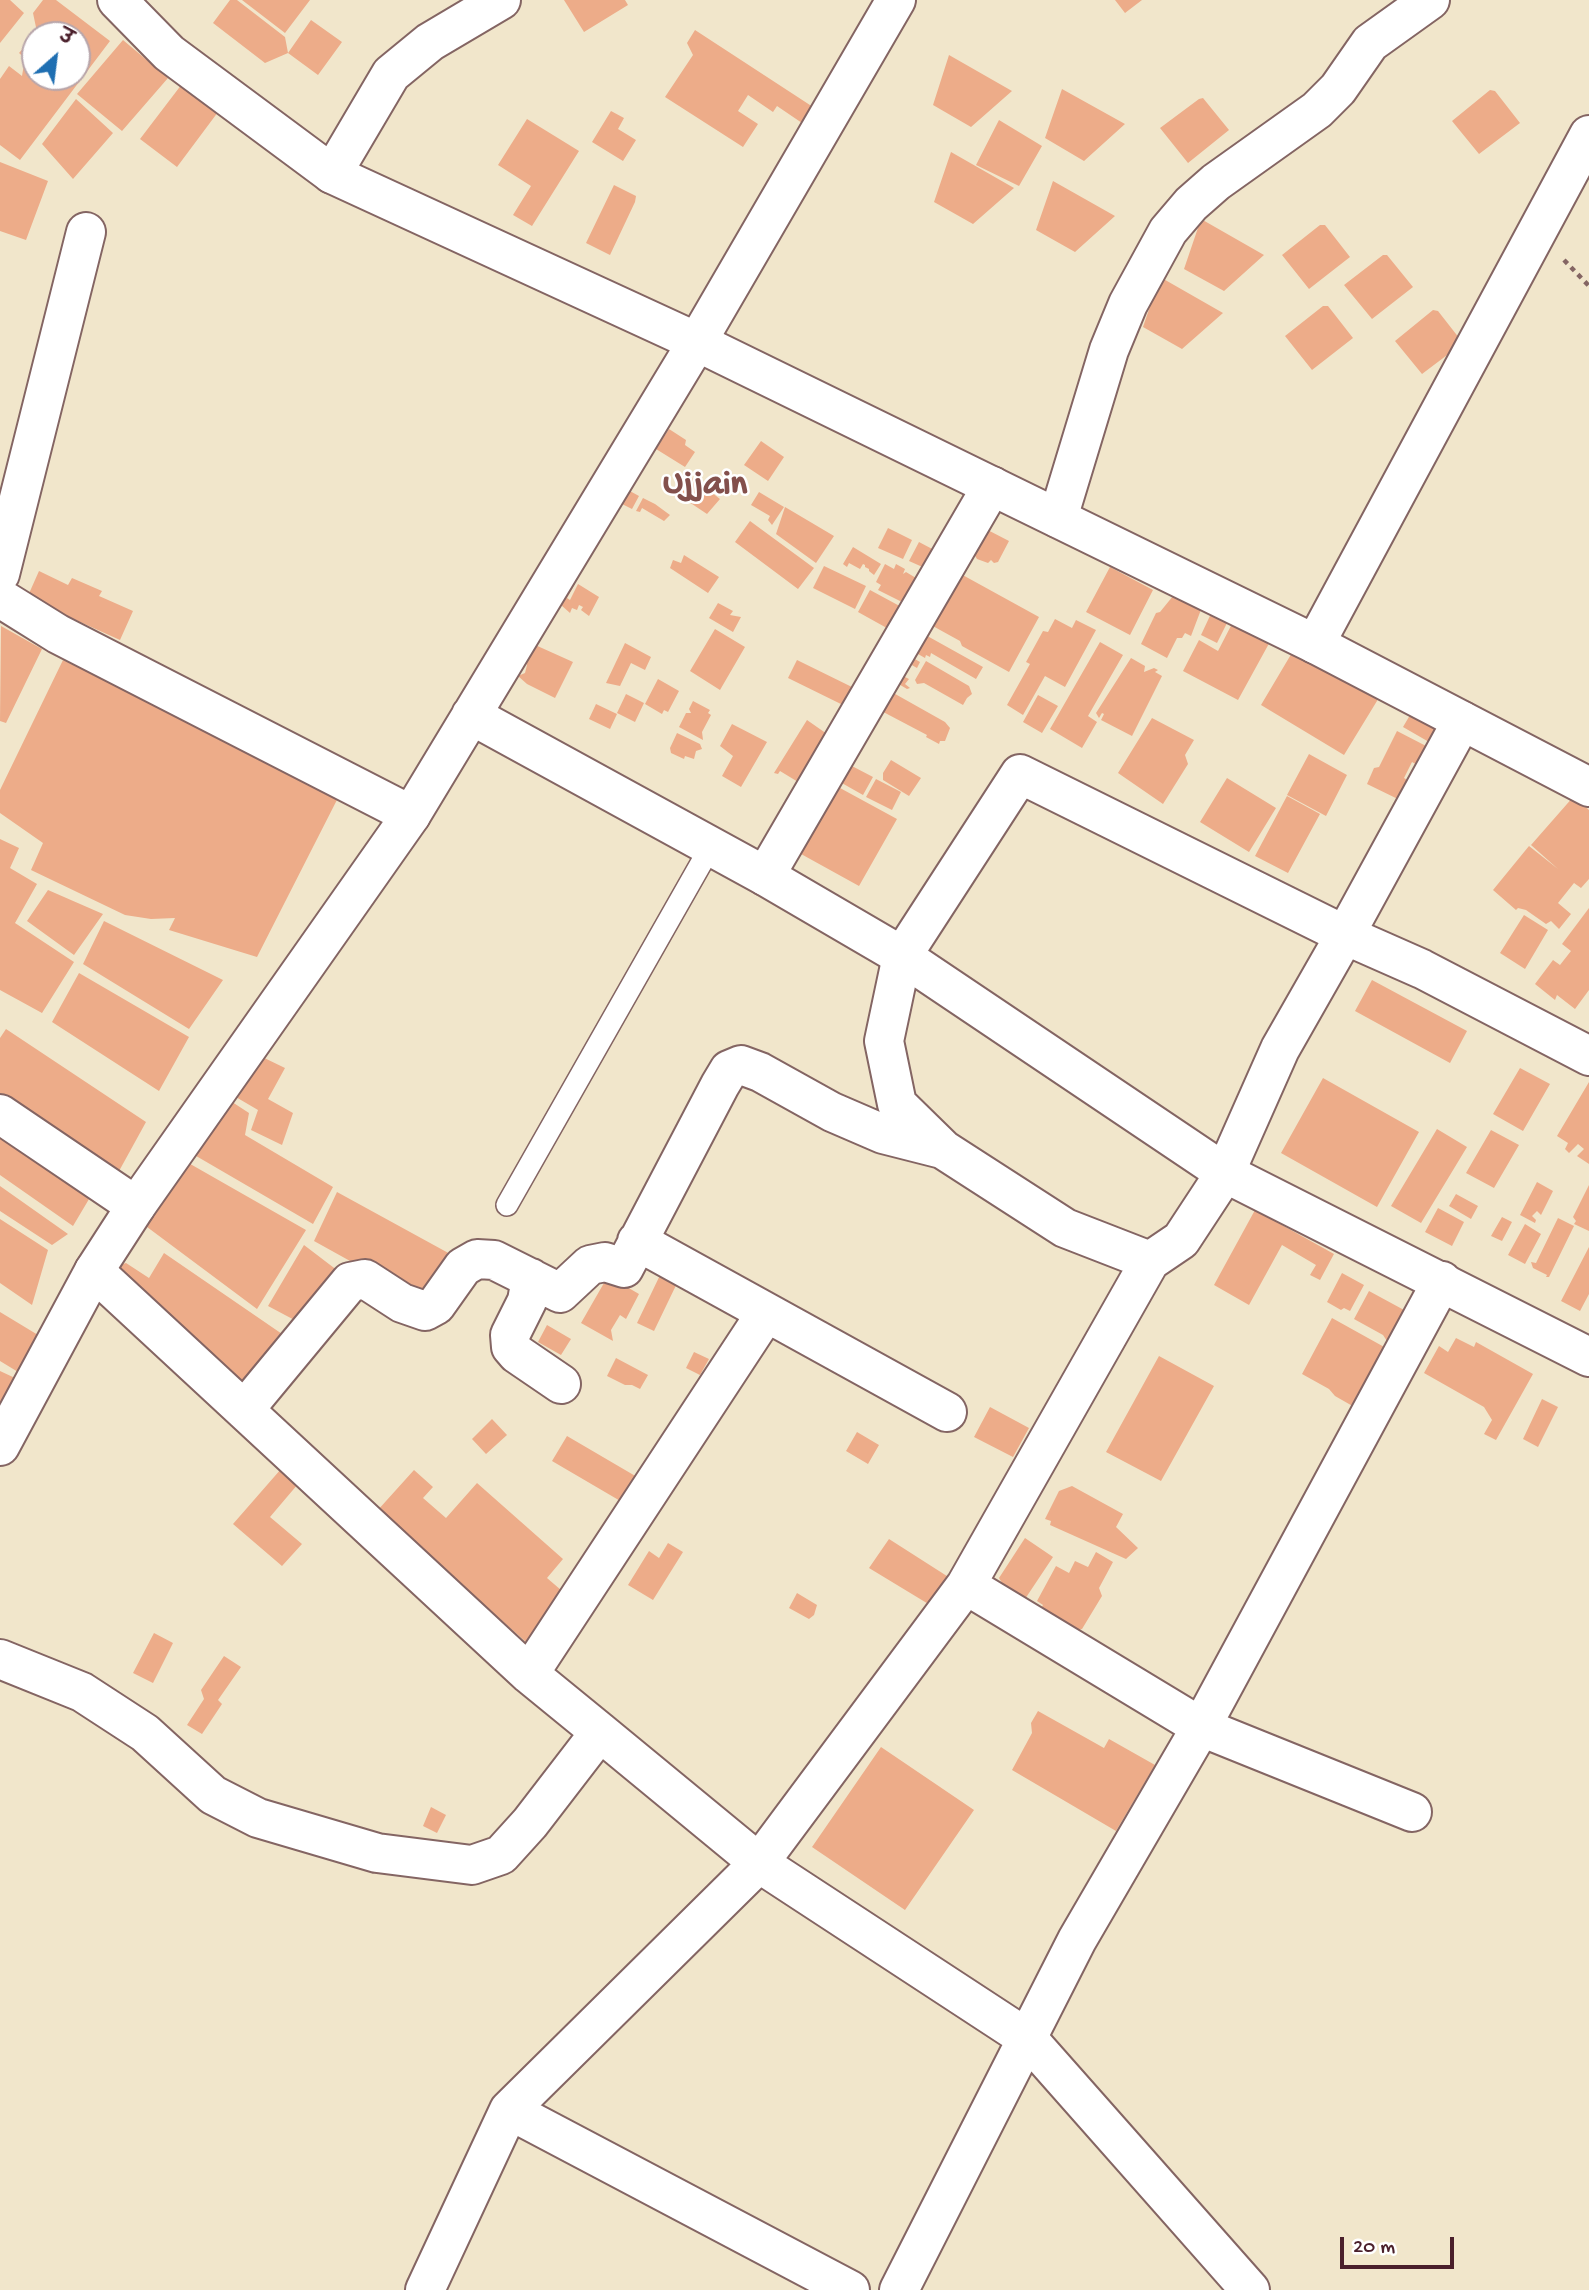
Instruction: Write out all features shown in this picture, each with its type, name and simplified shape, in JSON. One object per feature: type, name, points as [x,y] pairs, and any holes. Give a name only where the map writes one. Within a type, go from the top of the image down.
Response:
[{"type":"street","points":[[117,0],[169,53],[332,174],[697,342],[992,486],[1315,644],[1589,788]]},
{"type":"street","points":[[332,174],[391,74],[430,42],[501,0]]},
{"type":"street","points":[[0,1446],[94,1271],[136,1206],[411,815],[697,342],[897,0]]},
{"type":"street","points":[[1058,519],[1109,351],[1128,304],[1168,231],[1191,204],[1216,181],[1317,110],[1338,89],[1370,43],[1430,0]]},
{"type":"street","points":[[1315,644],[1589,135]]},
{"type":"street","points":[[0,574],[86,232]]},
{"type":"street","points":[[765,876],[992,486]]},
{"type":"street","points":[[0,598],[58,634],[411,815]]},
{"type":"street","points":[[471,715],[765,876],[902,956],[1225,1173],[1589,1357]]},
{"type":"street","points":[[425,2290],[509,2110],[759,1863],[966,1585],[1150,1261],[1181,1240],[1225,1173],[1280,1049],[1462,721]]},
{"type":"street","points":[[1150,1261],[1065,1228],[944,1150],[897,1104],[884,1041],[902,956],[1020,774],[1345,935],[1422,969],[1589,1056]]},
{"type":"street","points":[[244,1410],[350,1282],[365,1279],[402,1303],[425,1311],[436,1305],[463,1267],[477,1259],[494,1260],[560,1293],[590,1265],[605,1262],[624,1268],[720,1085],[729,1070],[741,1065],[760,1072],[832,1112],[883,1134],[944,1150]]},
{"type":"street","points":[[0,1114],[136,1206]]},
{"type":"street","points":[[637,1241],[947,1412]]},
{"type":"street","points":[[94,1271],[528,1674],[759,1863],[1028,2039],[1250,2290]]},
{"type":"street","points":[[531,1278],[527,1301],[510,1335],[510,1347],[561,1384]]},
{"type":"street","points":[[899,2290],[1077,1940],[1201,1727],[1442,1281]]},
{"type":"street","points":[[528,1674],[766,1314]]},
{"type":"street","points":[[966,1585],[1201,1727],[1412,1812]]},
{"type":"street","points":[[0,1659],[82,1692],[145,1734],[213,1795],[258,1818],[377,1853],[471,1865],[501,1855],[530,1823],[600,1732]]},
{"type":"street","points":[[509,2110],[850,2290]]},
{"type":"lane","points":[[507,1205],[711,846]]},
{"type":"building","points":[[0,0],[10,0],[24,13],[0,43]]},
{"type":"building","points":[[43,0],[56,0],[84,21],[35,21],[33,13]]},
{"type":"building","points":[[230,0],[237,0],[285,37],[288,53],[265,63],[213,23]]},
{"type":"building","points":[[242,0],[310,0],[285,33]]},
{"type":"building","points":[[564,0],[625,0],[628,5],[584,32]]},
{"type":"building","points":[[1115,0],[1142,0],[1125,13]]},
{"type":"building","points":[[311,20],[342,42],[318,75],[288,53]]},
{"type":"building","points":[[91,27],[110,41],[91,66]]},
{"type":"building","points":[[695,30],[813,107],[802,123],[777,106],[773,112],[748,95],[738,111],[758,124],[743,147],[665,97],[693,55],[687,43]]},
{"type":"building","points":[[123,40],[168,78],[122,131],[77,94],[80,91],[91,91],[91,78]]},
{"type":"building","points":[[949,55],[1012,91],[971,127],[933,105]]},
{"type":"building","points":[[9,66],[21,75],[21,91],[72,91],[20,160],[0,145],[0,79]]},
{"type":"building","points":[[185,80],[221,108],[177,167],[140,139]]},
{"type":"building","points":[[1062,89],[1125,124],[1084,161],[1045,138]]},
{"type":"building","points":[[1490,90],[1495,91],[1520,123],[1479,154],[1452,121]]},
{"type":"building","points":[[1203,98],[1229,130],[1188,163],[1160,128]]},
{"type":"building","points":[[76,99],[113,133],[73,179],[42,144]]},
{"type":"building","points":[[611,111],[624,118],[618,129],[636,140],[623,161],[592,142]]},
{"type":"building","points":[[527,119],[579,151],[532,226],[513,215],[531,186],[498,165]]},
{"type":"building","points":[[999,120],[1042,146],[1019,186],[976,165]]},
{"type":"building","points":[[951,152],[1014,188],[973,224],[934,202]]},
{"type":"building","points":[[0,162],[48,181],[26,240],[0,231]]},
{"type":"building","points":[[1053,181],[1115,216],[1075,252],[1036,230]]},
{"type":"building","points":[[614,185],[636,196],[610,255],[586,243]]},
{"type":"building","points":[[1201,219],[1264,255],[1224,291],[1184,269]]},
{"type":"building","points":[[1320,225],[1325,225],[1350,257],[1309,289],[1282,255]]},
{"type":"building","points":[[1383,255],[1387,255],[1413,287],[1372,319],[1344,285]]},
{"type":"building","points":[[1160,277],[1223,313],[1182,349],[1143,327]]},
{"type":"building","points":[[1323,306],[1328,306],[1353,338],[1312,370],[1285,336]]},
{"type":"building","points":[[1433,310],[1438,311],[1463,343],[1422,374],[1395,341]]},
{"type":"building","points":[[669,429],[686,440],[685,445],[695,452],[685,467],[656,449]]},
{"type":"building","points":[[761,441],[784,457],[768,481],[744,465]]},
{"type":"building","points":[[693,478],[720,499],[707,514],[677,494]]},
{"type":"building","points":[[628,490],[639,496],[632,509],[620,503]]},
{"type":"building","points":[[759,492],[784,507],[772,525],[768,520],[770,516],[751,505]]},
{"type":"building","points":[[643,498],[670,515],[664,521],[642,508],[640,512],[636,511]]},
{"type":"building","points":[[785,507],[834,536],[816,563],[776,534]]},
{"type":"building","points":[[750,521],[814,568],[798,589],[735,542]]},
{"type":"building","points":[[980,526],[1009,541],[998,562],[991,560],[988,563],[977,559],[972,551]]},
{"type":"building","points":[[888,528],[912,540],[903,559],[878,548]]},
{"type":"building","points":[[919,542],[936,551],[927,569],[909,561]]},
{"type":"building","points":[[853,547],[881,564],[874,575],[863,564],[860,569],[849,563],[847,567],[843,564]]},
{"type":"building","points":[[684,555],[719,577],[708,593],[670,568],[673,560],[681,563]]},
{"type":"building","points":[[885,564],[894,569],[896,564],[905,569],[903,574],[906,572],[921,581],[906,604],[878,590],[881,585],[876,582]]},
{"type":"building","points":[[824,566],[866,586],[855,609],[813,588]]},
{"type":"building","points":[[1110,567],[1153,590],[1130,635],[1086,612]]},
{"type":"building","points":[[39,571],[68,585],[72,578],[102,591],[99,596],[133,611],[120,640],[27,598]]},
{"type":"building","points":[[959,573],[1039,617],[1009,672],[931,625]]},
{"type":"building","points":[[561,576],[575,584],[567,598],[570,600],[578,584],[599,597],[589,616],[579,605],[577,610],[572,608],[570,613],[561,605]]},
{"type":"building","points":[[870,590],[907,610],[894,632],[858,612]]},
{"type":"building","points":[[1173,596],[1202,607],[1191,636],[1185,633],[1182,638],[1177,638],[1167,658],[1141,644],[1156,613],[1160,612]]},
{"type":"building","points":[[718,603],[733,611],[730,615],[741,617],[733,632],[709,618]]},
{"type":"building","points":[[1216,603],[1233,611],[1217,643],[1201,635]]},
{"type":"building","points":[[1235,618],[1272,638],[1238,700],[1183,671],[1199,640],[1218,651]]},
{"type":"building","points":[[1055,619],[1072,628],[1076,620],[1096,630],[1065,687],[1045,676],[1023,715],[1007,705],[1030,664],[1026,662],[1043,631],[1048,632]]},
{"type":"building","points":[[1,626],[42,649],[6,723],[0,721]]},
{"type":"building","points":[[913,628],[983,667],[976,679],[931,653],[930,657],[926,655],[925,658],[904,646]]},
{"type":"building","points":[[715,629],[745,647],[720,690],[690,671]]},
{"type":"building","points":[[1100,642],[1123,655],[1088,716],[1097,722],[1082,748],[1050,729]]},
{"type":"building","points":[[625,643],[651,657],[645,670],[631,663],[620,686],[606,683]]},
{"type":"building","points":[[533,644],[573,662],[555,698],[527,684],[518,676],[525,673],[525,661]]},
{"type":"building","points":[[1296,646],[1380,696],[1344,755],[1261,705]]},
{"type":"building","points":[[901,651],[920,662],[917,668],[910,664],[903,676],[909,679],[905,684],[910,688],[907,689],[892,680]]},
{"type":"building","points":[[1131,658],[1145,666],[1144,672],[1154,668],[1158,670],[1155,672],[1162,676],[1132,736],[1101,720],[1104,714],[1099,718],[1096,713]]},
{"type":"building","points":[[63,660],[342,790],[257,957],[169,930],[175,918],[151,919],[125,915],[31,870],[43,843],[0,813],[0,790]]},
{"type":"building","points":[[797,660],[856,689],[847,707],[788,678]]},
{"type":"building","points":[[926,661],[969,686],[972,694],[963,705],[924,683],[917,684],[915,680]]},
{"type":"building","points":[[658,679],[679,691],[668,712],[664,710],[662,714],[645,704]]},
{"type":"building","points":[[881,686],[945,722],[950,728],[945,741],[940,741],[939,744],[870,705]]},
{"type":"building","points":[[626,694],[644,703],[635,722],[617,713]]},
{"type":"building","points":[[1038,695],[1058,706],[1042,733],[1023,722]]},
{"type":"building","points":[[693,701],[710,710],[708,713],[711,715],[702,732],[703,740],[679,727],[686,713],[691,713],[689,709]]},
{"type":"building","points":[[596,704],[617,714],[610,729],[589,719]]},
{"type":"building","points":[[1413,710],[1440,727],[1429,742],[1403,727]]},
{"type":"building","points":[[1152,718],[1194,740],[1185,755],[1188,764],[1163,804],[1118,773]]},
{"type":"building","points":[[807,720],[827,734],[803,785],[780,771],[778,774],[774,773]]},
{"type":"building","points":[[732,724],[767,742],[741,787],[722,776],[733,756],[720,746]]},
{"type":"building","points":[[1397,731],[1428,747],[1419,766],[1412,762],[1404,778],[1412,783],[1404,802],[1367,784]]},
{"type":"building","points":[[677,733],[700,744],[702,749],[696,751],[694,759],[685,756],[684,759],[671,753],[670,748]]},
{"type":"building","points":[[1309,754],[1347,775],[1326,816],[1287,795]]},
{"type":"building","points":[[891,760],[921,778],[909,796],[883,780],[883,773]]},
{"type":"building","points":[[850,765],[873,777],[863,795],[840,782]]},
{"type":"building","points":[[1227,778],[1276,808],[1249,852],[1200,822]]},
{"type":"building","points":[[876,779],[901,792],[892,810],[866,797]]},
{"type":"building","points":[[829,782],[897,819],[859,886],[792,849]]},
{"type":"building","points":[[1287,796],[1320,814],[1288,873],[1255,856]]},
{"type":"building","points":[[1574,796],[1589,810],[1589,879],[1581,888],[1574,883],[1558,903],[1571,914],[1559,929],[1551,921],[1546,924],[1526,910],[1516,910],[1493,890],[1529,846],[1558,869],[1531,845]]},
{"type":"building","points":[[0,839],[19,848],[10,868],[37,884],[15,923],[74,962],[42,1013],[0,990]]},
{"type":"building","points":[[48,890],[103,914],[74,955],[27,921]]},
{"type":"building","points":[[1589,908],[1589,990],[1575,1009],[1557,995],[1555,1000],[1535,984],[1553,960],[1560,965],[1571,951],[1562,944]]},
{"type":"building","points":[[1524,915],[1548,930],[1525,969],[1500,953]]},
{"type":"building","points":[[104,921],[223,980],[189,1029],[83,964]]},
{"type":"building","points":[[79,973],[189,1037],[159,1091],[52,1022]]},
{"type":"building","points":[[1372,980],[1467,1031],[1450,1063],[1355,1011]]},
{"type":"building","points":[[6,1029],[146,1122],[113,1182],[0,1093],[0,1038]]},
{"type":"building","points":[[254,1053],[285,1068],[268,1099],[293,1113],[282,1145],[251,1130],[258,1110],[229,1093]]},
{"type":"building","points":[[1520,1068],[1550,1084],[1523,1131],[1493,1114]]},
{"type":"building","points":[[1323,1078],[1419,1132],[1377,1207],[1281,1153]]},
{"type":"building","points":[[1589,1082],[1589,1164],[1577,1156],[1584,1149],[1578,1144],[1569,1153],[1565,1149],[1568,1143],[1557,1136]]},
{"type":"building","points":[[226,1098],[249,1113],[245,1135],[333,1187],[313,1224],[191,1153]]},
{"type":"building","points":[[1437,1129],[1467,1147],[1421,1223],[1391,1206]]},
{"type":"building","points":[[0,1130],[95,1189],[73,1226],[0,1175]]},
{"type":"building","points":[[1491,1130],[1519,1145],[1494,1188],[1466,1173]]},
{"type":"building","points":[[185,1161],[306,1230],[257,1309],[139,1221]]},
{"type":"building","points":[[1537,1182],[1553,1191],[1541,1215],[1537,1211],[1532,1216],[1536,1220],[1535,1223],[1520,1215]]},
{"type":"building","points":[[1589,1185],[1589,1231],[1574,1224],[1576,1221],[1573,1217]]},
{"type":"building","points":[[0,1186],[68,1234],[52,1245],[0,1211]]},
{"type":"building","points":[[337,1192],[452,1255],[424,1302],[314,1241]]},
{"type":"building","points":[[1456,1194],[1478,1206],[1471,1219],[1449,1206]]},
{"type":"building","points":[[1438,1208],[1464,1222],[1452,1246],[1425,1232]]},
{"type":"building","points":[[1255,1210],[1334,1254],[1320,1280],[1310,1275],[1316,1265],[1282,1245],[1249,1305],[1214,1285]]},
{"type":"building","points":[[1502,1217],[1512,1222],[1502,1241],[1491,1236]]},
{"type":"building","points":[[1558,1218],[1574,1226],[1549,1277],[1546,1277],[1547,1275],[1533,1268],[1531,1262],[1536,1263]]},
{"type":"building","points":[[0,1219],[48,1250],[32,1305],[0,1283]]},
{"type":"building","points":[[1525,1224],[1541,1234],[1525,1264],[1508,1255]]},
{"type":"building","points":[[304,1245],[342,1274],[302,1324],[268,1306]]},
{"type":"building","points":[[1589,1247],[1589,1294],[1580,1311],[1561,1301]]},
{"type":"building","points":[[164,1253],[285,1336],[246,1390],[106,1270],[126,1263],[149,1278]]},
{"type":"building","points":[[663,1269],[680,1277],[654,1331],[637,1323]]},
{"type":"building","points":[[1342,1273],[1364,1285],[1350,1311],[1344,1308],[1341,1310],[1327,1302]]},
{"type":"building","points":[[608,1276],[639,1294],[626,1319],[620,1315],[611,1330],[613,1341],[581,1323]]},
{"type":"building","points":[[1369,1291],[1404,1310],[1387,1341],[1383,1335],[1354,1319]]},
{"type":"building","points":[[0,1312],[43,1338],[23,1375],[0,1361]]},
{"type":"building","points":[[1332,1318],[1395,1353],[1363,1412],[1302,1374]]},
{"type":"building","points":[[547,1325],[571,1339],[561,1355],[538,1342]]},
{"type":"building","points":[[1456,1338],[1474,1347],[1476,1342],[1533,1374],[1496,1440],[1484,1434],[1492,1420],[1484,1407],[1424,1373],[1439,1346],[1448,1352]]},
{"type":"building","points":[[694,1352],[709,1359],[700,1375],[686,1368]]},
{"type":"building","points":[[1159,1356],[1214,1386],[1161,1481],[1106,1452]]},
{"type":"building","points":[[616,1358],[648,1375],[640,1389],[607,1376]]},
{"type":"building","points":[[0,1371],[15,1378],[0,1408]]},
{"type":"building","points":[[1542,1399],[1558,1407],[1538,1447],[1523,1439]]},
{"type":"building","points":[[990,1407],[1029,1428],[1013,1457],[974,1437]]},
{"type":"building","points":[[492,1419],[507,1435],[486,1454],[472,1439]]},
{"type":"building","points":[[857,1432],[879,1445],[868,1464],[846,1451]]},
{"type":"building","points":[[567,1436],[649,1484],[634,1509],[552,1461]]},
{"type":"building","points":[[281,1469],[298,1484],[270,1517],[302,1544],[282,1566],[233,1524]]},
{"type":"building","points":[[414,1470],[433,1487],[423,1498],[446,1518],[477,1483],[563,1559],[547,1578],[575,1602],[534,1649],[377,1511]]},
{"type":"building","points":[[1072,1486],[1123,1514],[1116,1527],[1138,1548],[1126,1559],[1050,1525],[1051,1521],[1045,1519],[1059,1491]]},
{"type":"building","points":[[1025,1538],[1053,1557],[1025,1599],[1010,1596],[999,1578]]},
{"type":"building","points":[[889,1539],[950,1578],[935,1608],[869,1568]]},
{"type":"building","points":[[668,1543],[683,1552],[653,1600],[628,1585],[649,1551],[659,1558]]},
{"type":"building","points":[[1096,1552],[1113,1562],[1099,1588],[1102,1596],[1082,1629],[1074,1631],[1038,1614],[1043,1605],[1037,1601],[1056,1566],[1069,1573],[1075,1561],[1088,1567]]},
{"type":"building","points":[[797,1593],[817,1605],[814,1615],[809,1619],[789,1608]]},
{"type":"building","points":[[154,1633],[173,1643],[153,1683],[133,1673]]},
{"type":"building","points":[[224,1656],[241,1667],[218,1700],[222,1704],[202,1734],[187,1725],[204,1699],[201,1690]]},
{"type":"building","points":[[1038,1711],[1104,1748],[1109,1739],[1155,1765],[1116,1831],[1012,1770],[1032,1733],[1031,1723]]},
{"type":"building","points":[[881,1747],[974,1810],[905,1910],[812,1847]]},
{"type":"building","points":[[431,1807],[446,1815],[437,1833],[423,1826]]},
{"type":"district","name":"Ujjain","points":[[705,487]]}]
